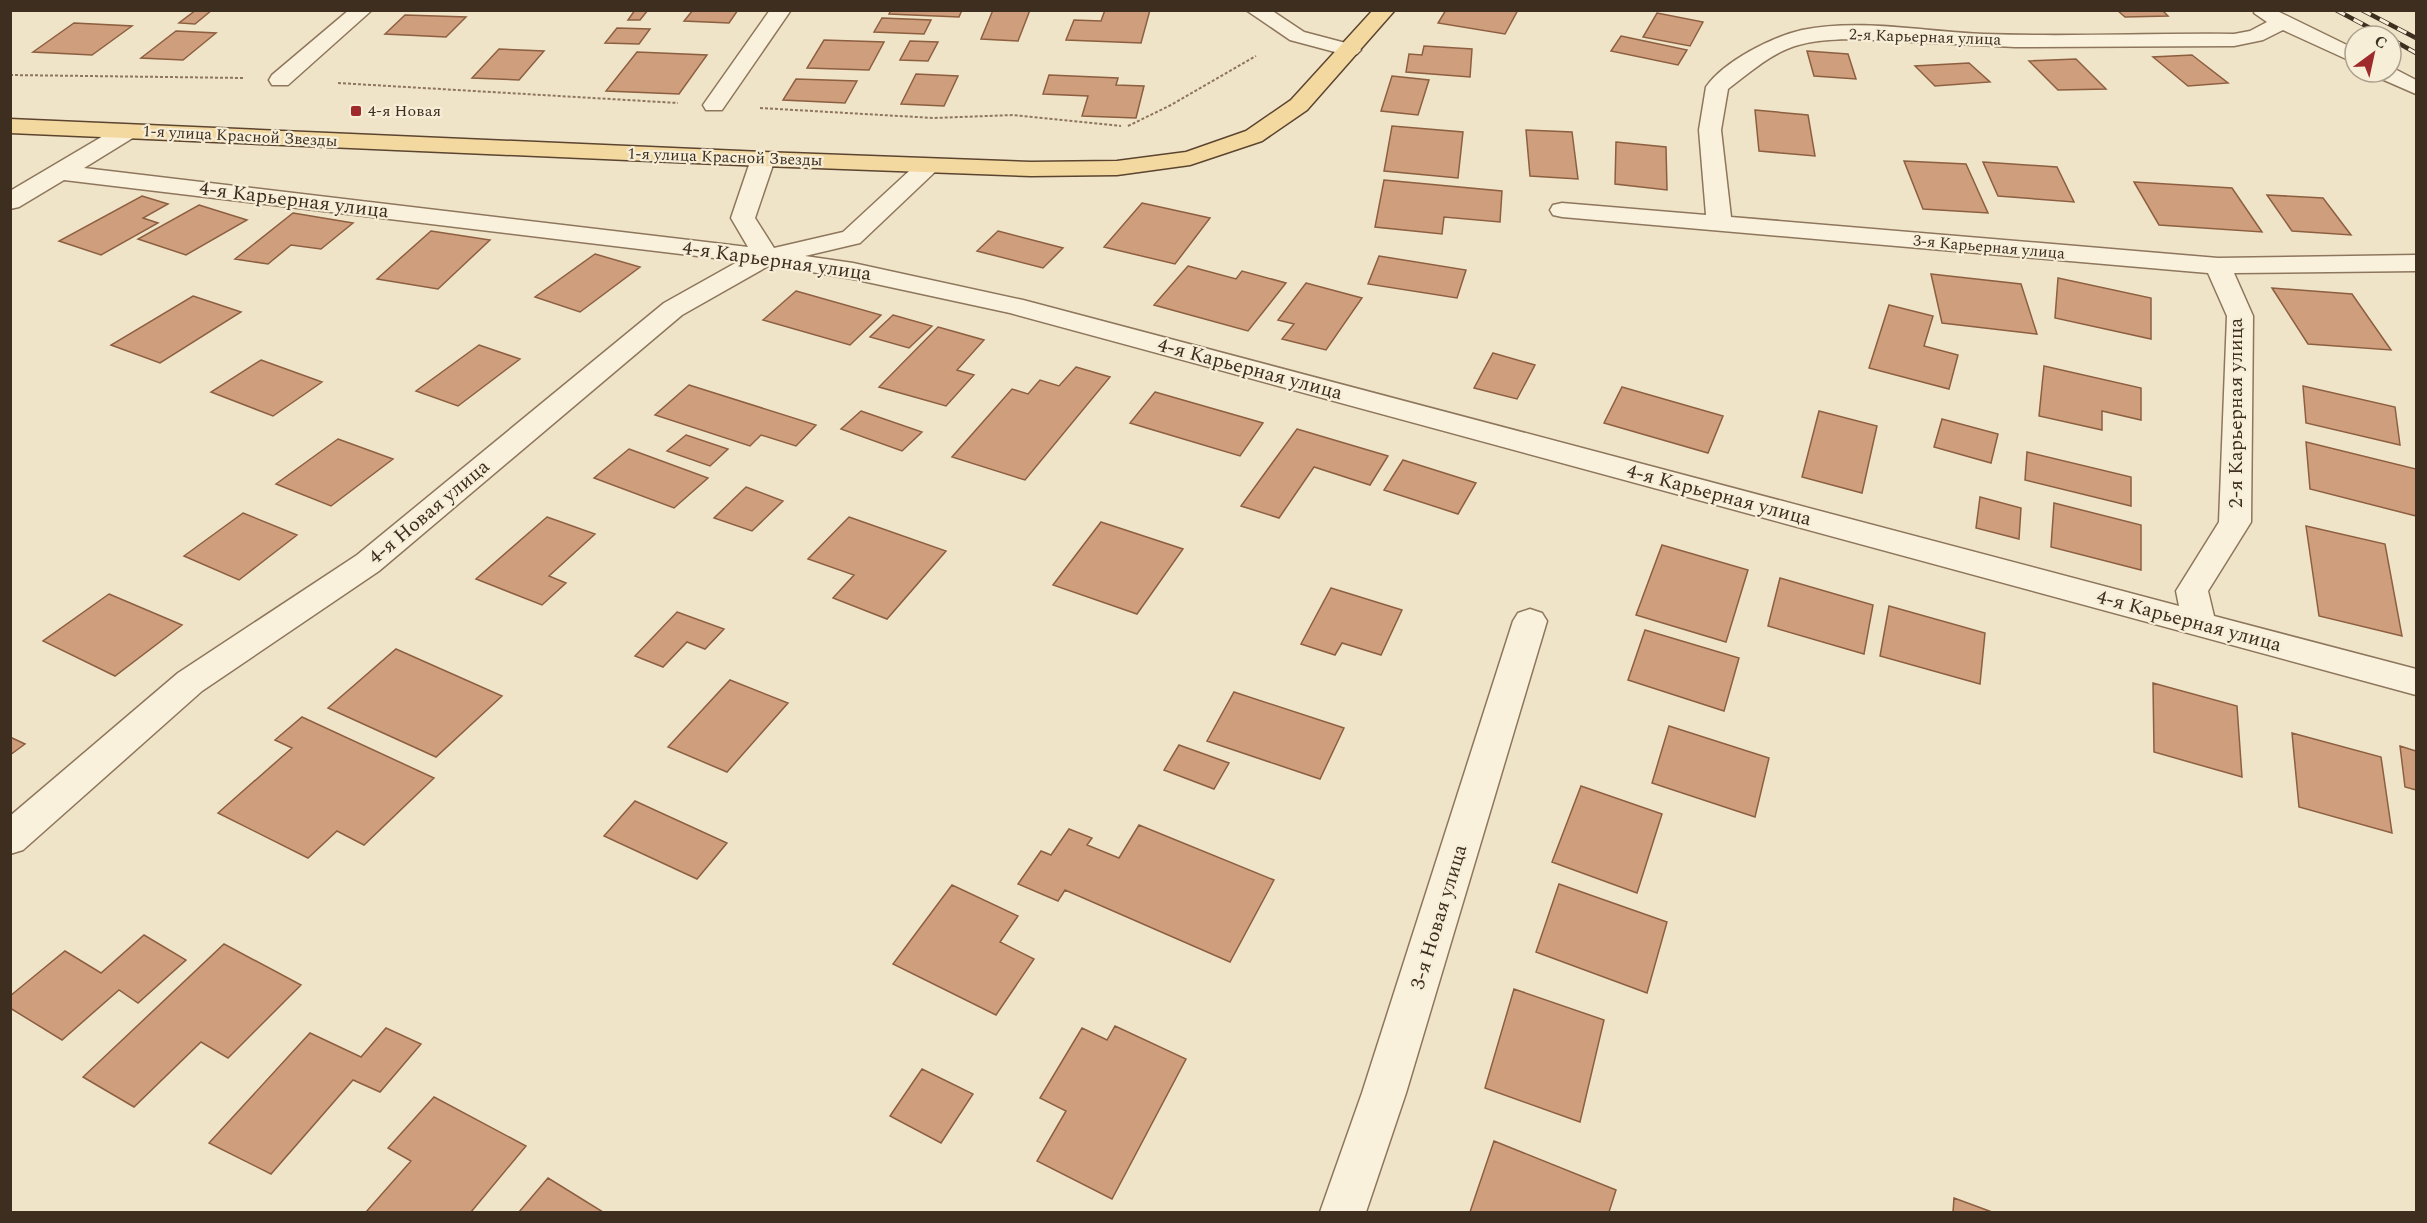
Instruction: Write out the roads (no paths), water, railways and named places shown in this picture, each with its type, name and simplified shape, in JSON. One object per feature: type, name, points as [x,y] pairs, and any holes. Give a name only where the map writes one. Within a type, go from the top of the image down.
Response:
[{"type":"main road","name":"1-я улица Красной Звезды","points":[[10,126],[763,159],[1031,169],[1117,168],[1190,158],[1254,136],[1299,105],[1385,10]]},
{"type":"street","points":[[280,80],[362,10]]},
{"type":"street","points":[[714,105],[781,10]]},
{"type":"street","points":[[1256,10],[1297,36],[1350,50]]},
{"type":"street","points":[[2260,10],[2343,51]]},
{"type":"street","name":"2-я Карьерная улица","points":[[1719,225],[1710,130],[1717,87],[1749,61],[1784,41],[1819,34],[1858,33],[1983,40],[2234,40],[2256,36],[2283,22]]},
{"type":"street","points":[[10,202],[128,131]]},
{"type":"street","points":[[763,159],[743,218],[766,257],[851,238],[929,165]]},
{"type":"street","name":"4-я Карьерная улица","points":[[60,172],[766,257],[853,271],[1014,306],[2416,682]]},
{"type":"street","name":"3-я Карьерная улица","points":[[1562,210],[2218,266],[2416,263]]},
{"type":"street","name":"4-я Новая улица","points":[[10,839],[190,682],[368,563],[673,309],[766,257]]},
{"type":"street","name":"2-я Карьерная улица","points":[[2199,623],[2192,591],[2235,522],[2240,316],[2218,266]]},
{"type":"street","name":"3-я Новая улица","points":[[1343,1212],[1384,1093],[1530,621]]},
{"type":"railway","points":[[2336,10],[2362,24]]},
{"type":"railway","points":[[2362,10],[2416,38]]},
{"type":"railway","points":[[2403,46],[2416,53]]},
{"type":"place","name":"4-я Новая","points":[[356,111]]}]
